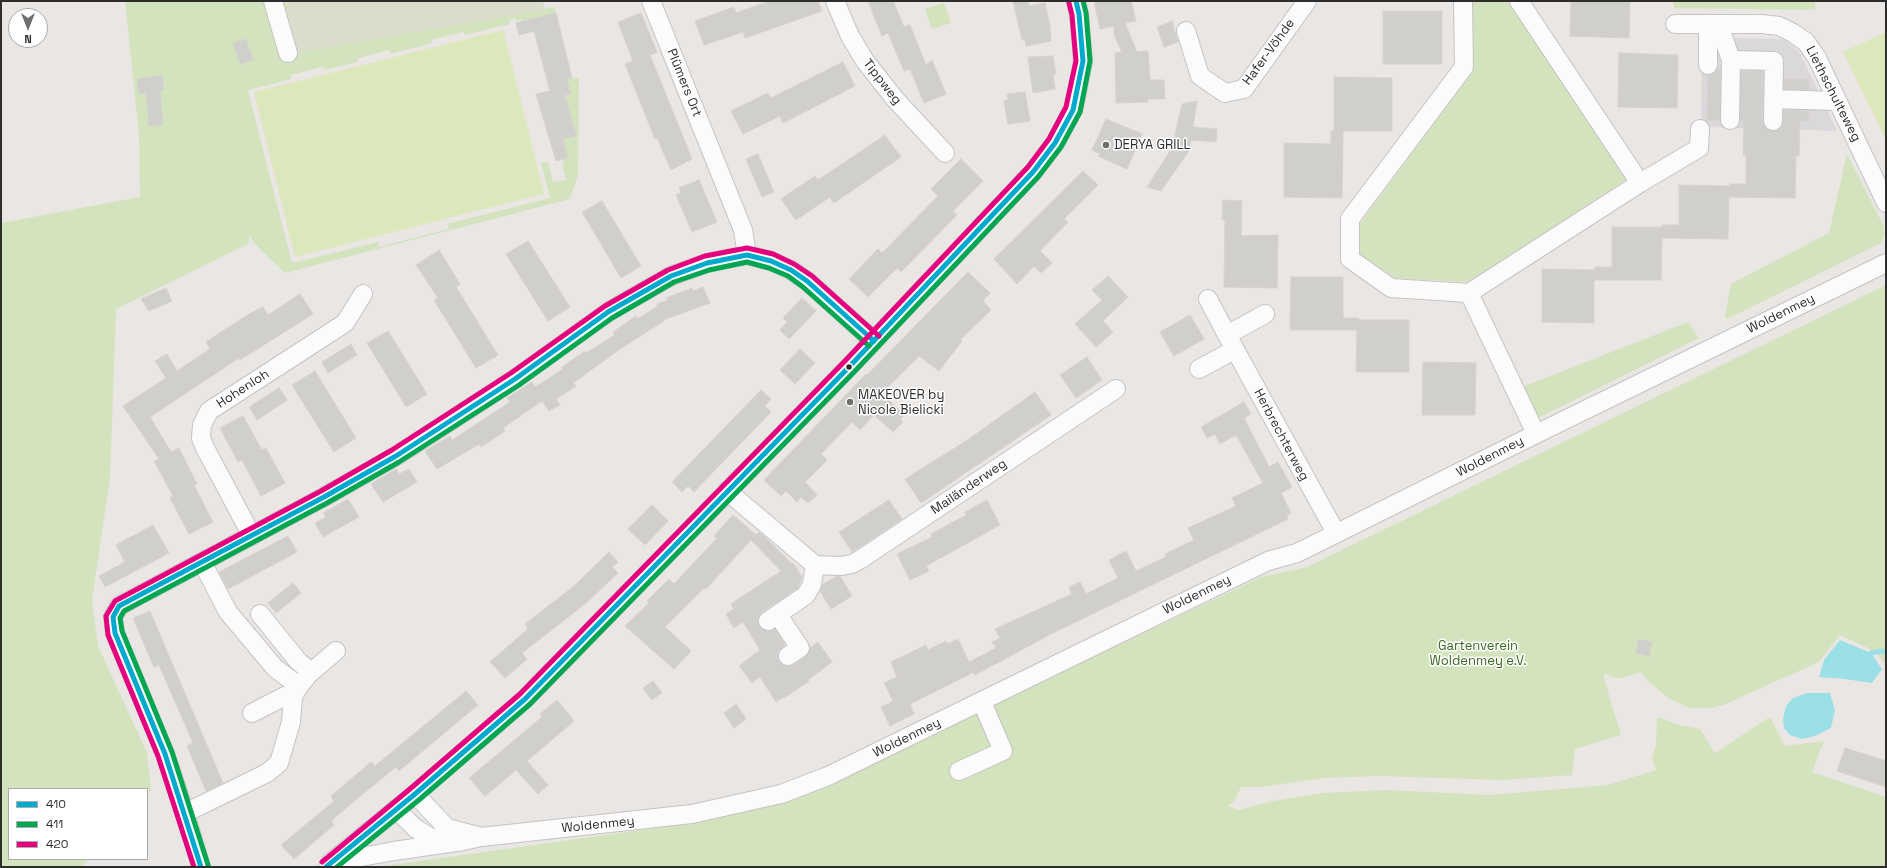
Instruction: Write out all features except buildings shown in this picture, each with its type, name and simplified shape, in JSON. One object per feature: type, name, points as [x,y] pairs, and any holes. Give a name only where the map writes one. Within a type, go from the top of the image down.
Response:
[{"type":"street","points":[[273,1],[288,53]]},
{"type":"street","name":"Plümers Ort","points":[[651,1],[743,230],[747,255]]},
{"type":"street","name":"Tippweg","points":[[836,1],[850,36],[865,62],[894,99],[945,153]]},
{"type":"street","points":[[327,867],[415,794],[525,698],[874,341],[1033,172],[1055,143],[1073,110],[1083,61],[1079,14],[1076,1]]},
{"type":"street","name":"Hafer-Vöhde","points":[[1186,31],[1200,76],[1225,93],[1244,89],[1306,1]]},
{"type":"street","points":[[1463,1],[1464,67],[1350,219],[1350,259],[1391,288],[1469,293],[1640,183],[1699,148],[1700,129]]},
{"type":"street","points":[[1519,1],[1640,183]]},
{"type":"street","name":"Liethschulteweg","points":[[1675,24],[1762,24],[1779,26],[1806,42],[1817,58],[1886,203]]},
{"type":"street","points":[[1713,25],[1730,60],[1730,120]]},
{"type":"street","points":[[1708,65],[1713,25]]},
{"type":"street","points":[[1730,60],[1774,61],[1773,121]]},
{"type":"street","points":[[1773,99],[1837,101]]},
{"type":"street","points":[[201,867],[165,754],[114,633],[113,617],[119,606],[252,536],[396,456],[515,379],[608,312],[666,279],[707,263],[747,255],[771,261],[791,270],[807,281],[874,341]]},
{"type":"street","name":"Woldenmey","points":[[327,867],[361,857],[394,850],[449,843],[481,837],[692,814],[781,794],[828,776],[1268,561],[1297,553],[1886,263]]},
{"type":"street","points":[[1469,293],[1536,434]]},
{"type":"street","name":"Hohenloh","points":[[252,536],[204,448],[201,438],[202,425],[209,411],[345,323],[363,294]]},
{"type":"street","name":"Herbrechterweg","points":[[1208,299],[1336,533]]},
{"type":"street","points":[[1199,369],[1265,314]]},
{"type":"street","name":"Mailänderweg","points":[[815,565],[841,566],[862,559],[1116,389]]},
{"type":"street","points":[[727,491],[815,565],[812,584],[806,595],[773,618],[800,648],[788,656]]},
{"type":"street","points":[[202,562],[228,612],[296,692]]},
{"type":"street","points":[[260,614],[298,661],[311,672]]},
{"type":"street","points":[[185,813],[267,773],[279,763],[291,722],[296,692],[311,672],[336,651]]},
{"type":"street","points":[[252,712],[296,692]]},
{"type":"street","points":[[959,771],[1003,751],[982,702]]},
{"type":"street","name":"Woldenmey","points":[[415,794],[447,828],[481,837]]},
{"type":"street","name":"Woldenmey","points":[[396,809],[415,828],[428,836],[449,843]]},
{"type":"shaded area","points":[[1731,38],[1785,40],[1793,46],[1801,55],[1837,131],[1709,127],[1701,120],[1702,67],[1718,66],[1718,51],[1720,46]]},
{"type":"green space","points":[[125,1],[286,1],[294,53],[554,7],[556,13],[545,16],[548,28],[526,33],[522,19],[516,21],[515,18],[509,20],[510,24],[465,35],[464,32],[431,40],[432,43],[391,54],[390,50],[358,58],[358,62],[325,70],[323,67],[290,75],[291,79],[248,90],[292,263],[378,242],[379,247],[449,229],[447,224],[550,198],[541,163],[548,162],[553,182],[566,180],[562,166],[564,165],[563,159],[568,158],[563,139],[575,136],[565,95],[571,94],[567,79],[579,77],[578,175],[570,199],[285,273],[255,244],[250,236],[248,244],[116,309],[110,477],[92,601],[98,646],[147,753],[151,790],[148,794],[148,788],[8,788],[8,860],[88,860],[80,867],[1,867],[1,223],[140,197],[139,134]]},
{"type":"green space","points":[[286,1],[543,1],[545,10],[294,53]]},
{"type":"green space","points":[[1471,1],[1508,1],[1629,178],[1468,282],[1395,278],[1359,253],[1357,228],[1471,72]]},
{"type":"green space","points":[[1673,1],[1815,1],[1815,10],[1674,8]]},
{"type":"green space","points":[[944,3],[951,23],[932,29],[925,9]]},
{"type":"green space","points":[[503,30],[544,194],[295,257],[254,92]]},
{"type":"green space","points":[[1886,32],[1886,140],[1843,52]]},
{"type":"green space","points":[[1847,154],[1884,227],[1884,236],[1881,243],[1727,319],[1725,317],[1731,284],[1829,233]]},
{"type":"green space","name":"Gartenverein Woldenmey e.V.","points":[[1886,285],[1886,664],[1874,651],[1840,635],[1819,662],[1723,705],[1711,708],[1690,708],[1670,699],[1651,684],[1641,672],[1622,678],[1614,678],[1607,674],[1603,675],[1621,735],[1575,749],[1572,775],[1503,780],[1378,776],[1325,778],[1260,787],[1241,787],[1234,801],[1228,806],[1238,810],[1273,801],[1323,793],[1386,790],[1490,795],[1608,785],[1656,770],[1652,758],[1656,745],[1657,719],[1659,717],[1678,725],[1700,729],[1715,753],[1770,717],[1785,746],[1824,741],[1812,772],[1886,797],[1886,867],[377,867],[691,823],[781,794],[1008,698],[1261,577],[1307,567]]},
{"type":"green space","points":[[1688,322],[1699,338],[1536,419],[1520,388]]},
{"type":"water","points":[[1840,640],[1871,653],[1882,669],[1872,683],[1819,677],[1824,660]]},
{"type":"water","points":[[1807,693],[1830,693],[1835,710],[1831,728],[1815,736],[1802,739],[1790,735],[1784,728],[1783,719],[1786,706],[1793,698]]},
{"type":"waterway","points":[[1871,653],[1883,651],[1886,653]]},
{"type":"transit line","name":"410","points":[[326,867],[415,794],[525,699],[849,367],[1033,172],[1055,143],[1073,110],[1083,61],[1079,14],[1076,1]]},
{"type":"transit line","name":"411","points":[[337,867],[420,799],[530,704],[854,372],[1038,177],[1061,147],[1080,112],[1090,61],[1086,13],[1083,1]]},
{"type":"transit line","name":"420","points":[[322,862],[410,789],[520,694],[844,362],[1028,167],[1049,139],[1066,107],[1076,61],[1072,15],[1069,3]]},
{"type":"transit line","name":"420","points":[[194,867],[158,756],[108,635],[106,616],[115,601],[321,491],[392,450],[511,373],[605,306],[668,270],[705,256],[747,248],[773,254],[794,264],[812,276],[879,336]]},
{"type":"transit line","name":"410","points":[[201,867],[165,754],[115,633],[113,617],[119,606],[324,497],[396,456],[515,379],[608,312],[671,276],[707,263],[747,255],[771,261],[791,270],[807,281],[874,341]]},
{"type":"transit line","name":"411","points":[[208,865],[172,752],[122,631],[120,618],[124,611],[327,503],[399,462],[519,385],[612,318],[674,282],[709,270],[747,262],[769,268],[788,276],[803,287],[869,346]]},
{"type":"place","name":"DERYA GRILL","points":[[1106,145]]},
{"type":"place","name":"MAKEOVER by Nicole Bielicki","points":[[850,402]]}]
